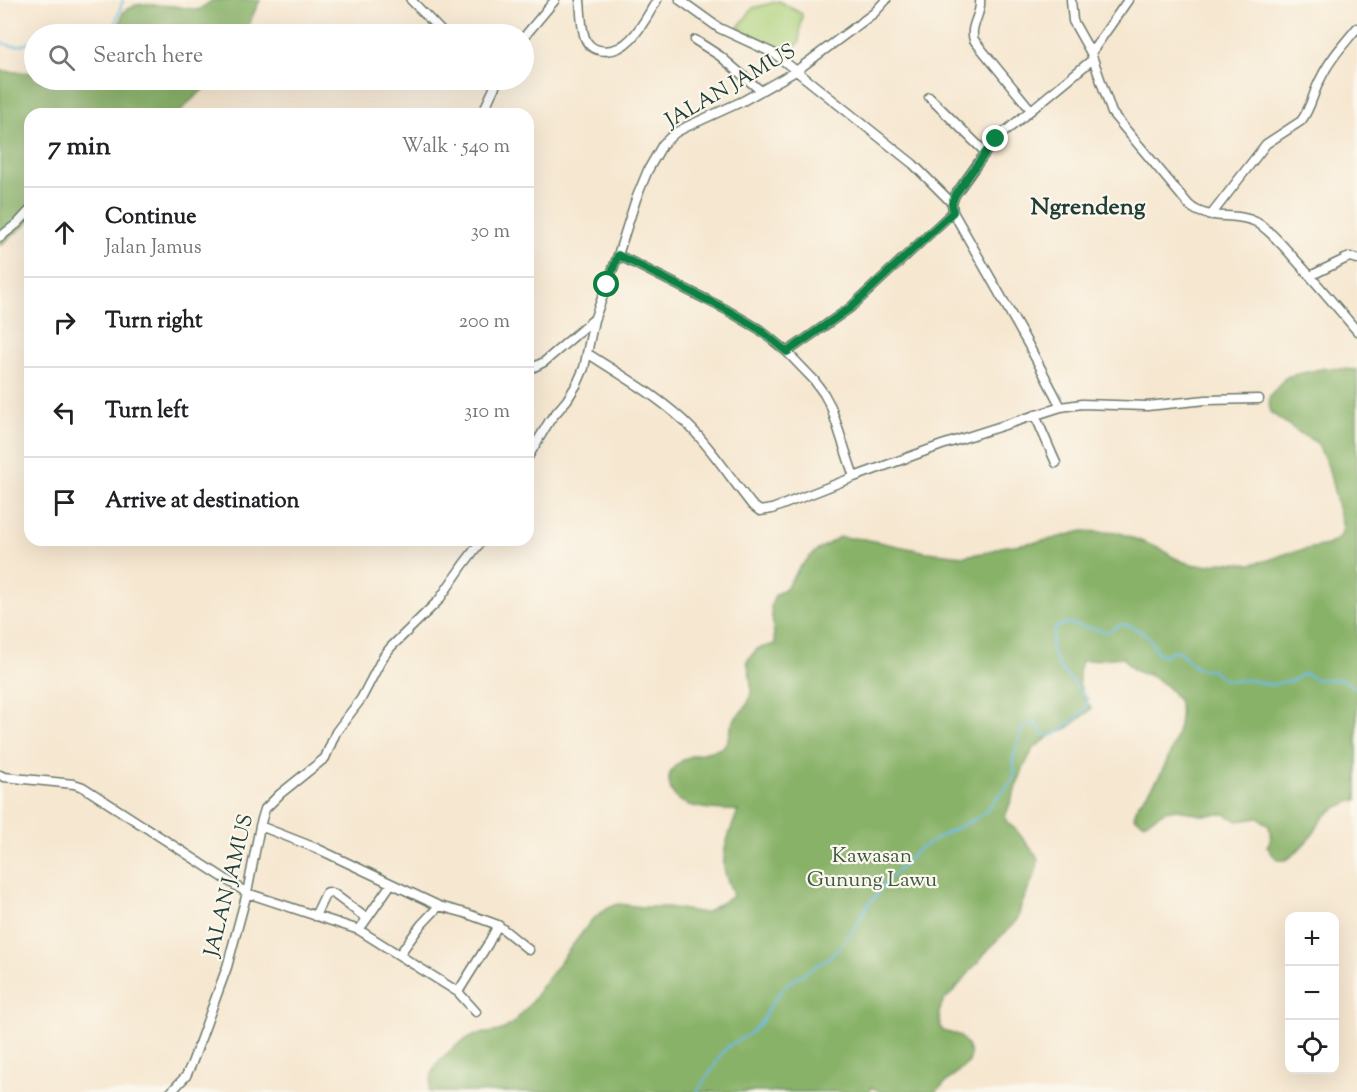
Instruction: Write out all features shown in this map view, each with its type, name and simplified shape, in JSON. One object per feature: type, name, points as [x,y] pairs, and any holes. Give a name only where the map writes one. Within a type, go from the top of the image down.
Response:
[{"type":"street","points":[[411,0],[434,24]]},
{"type":"street","points":[[534,25],[555,0]]},
{"type":"street","points":[[580,0],[585,38],[588,44],[606,51],[616,49],[632,38],[657,0]]},
{"type":"street","points":[[680,0],[719,28],[775,54],[914,164],[952,208],[1061,407]]},
{"type":"street","name":"JALAN JAMUS","points":[[534,447],[550,420],[567,400],[584,368],[594,320],[625,232],[648,170],[663,144],[675,133],[761,91],[796,71],[874,13],[886,0]]},
{"type":"street","points":[[980,0],[981,8],[972,33],[974,40],[1031,110]]},
{"type":"street","points":[[1071,0],[1073,21],[1092,56],[1115,118],[1189,205],[1198,212],[1242,218],[1258,224],[1310,276],[1357,331]]},
{"type":"street","points":[[787,352],[850,308],[952,208],[955,195],[996,139],[1092,56],[1128,0]]},
{"type":"street","points":[[1211,215],[1266,144],[1306,116],[1321,77],[1334,56],[1357,28]]},
{"type":"street","points":[[695,40],[720,56],[761,91]]},
{"type":"street","points":[[485,108],[493,90]]},
{"type":"street","points":[[929,97],[985,153]]},
{"type":"street","points":[[0,237],[24,216]]},
{"type":"street","points":[[618,255],[725,309],[759,329],[787,352],[814,380],[831,407],[854,477]]},
{"type":"street","points":[[1310,276],[1346,259],[1357,259]]},
{"type":"street","points":[[534,367],[544,362],[594,320]]},
{"type":"street","points":[[587,353],[649,394],[680,418],[707,446],[756,509],[765,511],[942,445],[1061,407],[1082,404],[1147,406],[1206,400],[1259,399]]},
{"type":"street","points":[[1035,415],[1056,463]]},
{"type":"street","name":"JALAN JAMUS","points":[[171,1092],[186,1076],[192,1064],[226,967],[247,893],[263,815],[270,803],[325,758],[336,732],[362,699],[383,657],[439,600],[477,546]]},
{"type":"street","points":[[0,775],[83,787],[247,893],[359,930],[458,992],[476,1011]]},
{"type":"street","points":[[260,826],[316,848],[439,906],[498,925],[529,950]]},
{"type":"street","points":[[359,930],[390,884]]},
{"type":"street","points":[[315,916],[328,892],[366,918]]},
{"type":"street","points":[[399,955],[421,925],[439,906]]},
{"type":"street","points":[[458,992],[498,925]]},
{"type":"green space","points":[[213,0],[260,0],[249,24],[120,24],[123,12],[136,5],[174,6],[198,10]]},
{"type":"green space","points":[[779,1],[802,14],[799,43],[784,58],[738,27],[753,8]]},
{"type":"green space","points":[[0,71],[24,72],[24,90],[203,90],[183,108],[24,108],[24,226],[0,245]]},
{"type":"green space","name":"Kawasan Gunung Lawu","points":[[1325,368],[1357,370],[1357,800],[1332,810],[1320,822],[1304,845],[1291,856],[1282,860],[1272,854],[1267,846],[1271,835],[1268,824],[1258,818],[1238,821],[1225,814],[1200,815],[1177,809],[1165,811],[1144,823],[1134,817],[1139,803],[1158,779],[1169,756],[1178,730],[1180,707],[1175,695],[1165,685],[1149,675],[1136,671],[1123,657],[1082,661],[1079,680],[1091,708],[1069,727],[1049,737],[1033,749],[1005,817],[1036,855],[1038,861],[1035,874],[1018,918],[941,1006],[940,1026],[943,1031],[956,1034],[961,1038],[968,1047],[970,1059],[935,1092],[881,1092],[871,1087],[870,1092],[429,1092],[433,1072],[441,1059],[466,1039],[477,1034],[501,1030],[514,1022],[530,1004],[591,921],[608,907],[619,904],[667,907],[705,913],[733,896],[725,873],[724,857],[738,811],[706,809],[685,804],[671,791],[669,776],[675,766],[685,759],[718,749],[726,743],[732,723],[749,701],[751,684],[747,661],[757,649],[775,644],[771,606],[775,595],[786,588],[799,568],[816,551],[839,537],[964,556],[1083,531],[1120,533],[1163,550],[1184,562],[1208,565],[1221,562],[1251,564],[1327,545],[1338,539],[1343,528],[1328,466],[1317,443],[1270,412],[1269,398],[1289,376]]},
{"type":"waterway","points":[[115,24],[123,0]]},
{"type":"waterway","points":[[0,41],[8,45],[24,44]]},
{"type":"waterway","points":[[697,1092],[721,1054],[761,1023],[769,1007],[787,984],[826,960],[839,948],[882,885],[916,851],[985,812],[1015,776],[1013,759],[1025,725],[1036,723],[1043,735],[1052,736],[1087,708],[1087,698],[1059,667],[1051,647],[1055,628],[1066,623],[1108,632],[1121,624],[1143,632],[1156,651],[1166,656],[1170,651],[1179,651],[1196,668],[1211,670],[1224,679],[1249,680],[1271,685],[1292,681],[1304,673],[1315,679],[1343,680],[1357,689]]},
{"type":"district","name":"Ngrendeng","points":[[1088,206]]},
{"type":"route","points":[[607,285],[618,255],[725,309],[759,329],[787,352],[850,308],[953,212],[952,203],[955,195],[996,139]]}]
